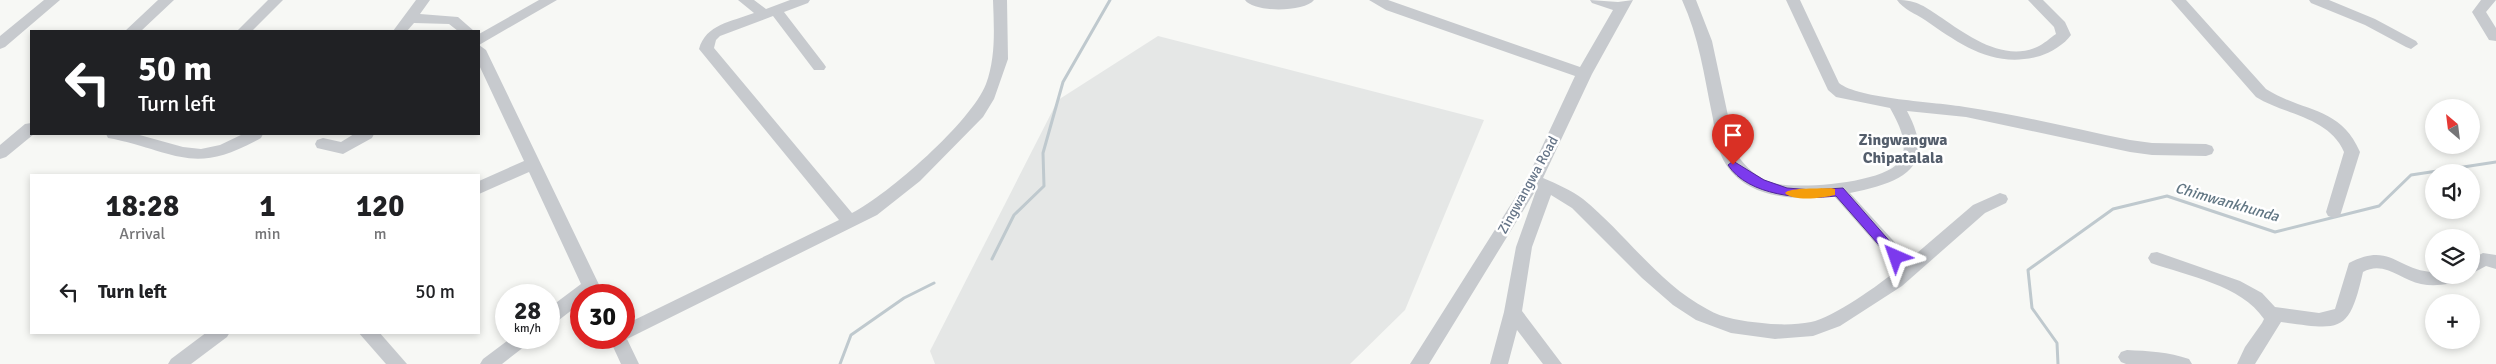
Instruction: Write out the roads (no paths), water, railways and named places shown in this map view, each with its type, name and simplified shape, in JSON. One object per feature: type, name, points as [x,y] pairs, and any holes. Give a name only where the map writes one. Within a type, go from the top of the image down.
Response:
[{"type":"street","points":[[0,44],[53,0]]},
{"type":"street","points":[[133,30],[167,0]]},
{"type":"street","points":[[245,30],[276,0]]},
{"type":"street","points":[[401,30],[423,0]]},
{"type":"street","points":[[480,39],[550,0]]},
{"type":"street","points":[[745,0],[770,13],[820,67]]},
{"type":"street","points":[[803,0],[715,33],[709,38],[706,49],[850,222]]},
{"type":"street","points":[[635,328],[883,204],[978,113],[997,80],[1002,36],[1000,0]]},
{"type":"street","points":[[1252,0],[1265,5],[1277,6],[1307,0]]},
{"type":"street","points":[[1376,0],[1482,40],[1584,74]]},
{"type":"street","points":[[1597,0],[1624,4]]},
{"type":"street","points":[[1689,0],[1701,26],[1717,93],[1728,154],[1733,165],[1744,175],[1786,192],[1812,194],[1839,191],[1888,177],[1902,169],[1908,162],[1912,138],[1896,104]]},
{"type":"street","points":[[1793,0],[1836,90],[1851,97],[1966,112],[2137,147],[2206,150]]},
{"type":"street","points":[[1904,0],[1977,47],[2002,57],[2013,58],[2036,53],[2064,35],[2060,25],[2035,0]]},
{"type":"street","points":[[2178,0],[2261,92],[2277,102],[2335,126],[2352,152],[2334,212]]},
{"type":"street","points":[[2316,0],[2370,22],[2411,44]]},
{"type":"street","points":[[2489,0],[2479,12],[2494,37]]},
{"type":"street","name":"Zingwangwa Road","points":[[1419,364],[1540,183],[1584,74],[1624,4]]},
{"type":"street","points":[[411,18],[453,20],[466,30]]},
{"type":"street","points":[[480,52],[590,284]]},
{"type":"street","points":[[0,153],[30,129]]},
{"type":"street","points":[[126,135],[139,136],[193,154],[226,149],[253,135]]},
{"type":"street","points":[[323,144],[343,148],[364,135]]},
{"type":"street","points":[[480,188],[532,164]]},
{"type":"street","points":[[1499,364],[1513,312],[1521,253],[1536,207],[1540,183],[1578,204],[1678,300],[1702,315],[1731,326],[1775,332],[1813,329],[1834,321],[1858,307],[1909,270],[1979,209],[2000,199]]},
{"type":"street","points":[[1839,191],[1909,270]]},
{"type":"street","points":[[2157,258],[2240,290],[2257,299],[2269,313],[2273,319],[2271,326],[2251,352],[2246,364]]},
{"type":"street","points":[[2480,261],[2483,259],[2496,262]]},
{"type":"street","points":[[2269,313],[2319,320],[2336,317],[2342,313],[2348,298],[2355,268],[2368,261],[2380,260],[2425,277]]},
{"type":"street","points":[[1513,312],[1553,364]]},
{"type":"street","points":[[177,364],[218,334]]},
{"type":"street","points":[[369,334],[398,364]]},
{"type":"street","points":[[488,364],[508,349]]},
{"type":"street","points":[[623,349],[630,364]]},
{"type":"street","points":[[2127,358],[2151,358],[2183,364]]},
{"type":"waterway","points":[[992,259],[1014,215],[1044,186],[1043,153],[1063,82],[1110,0]]},
{"type":"waterway","name":"Chimwankhunda","points":[[2058,364],[2057,343],[2032,308],[2028,270],[2113,209],[2167,196],[2275,232],[2379,206],[2411,175],[2496,162]]},
{"type":"waterway","points":[[840,364],[851,335],[904,298],[934,283]]},
{"type":"district","name":"Zingwangwa Chipatalala","points":[[1903,149]]}]
